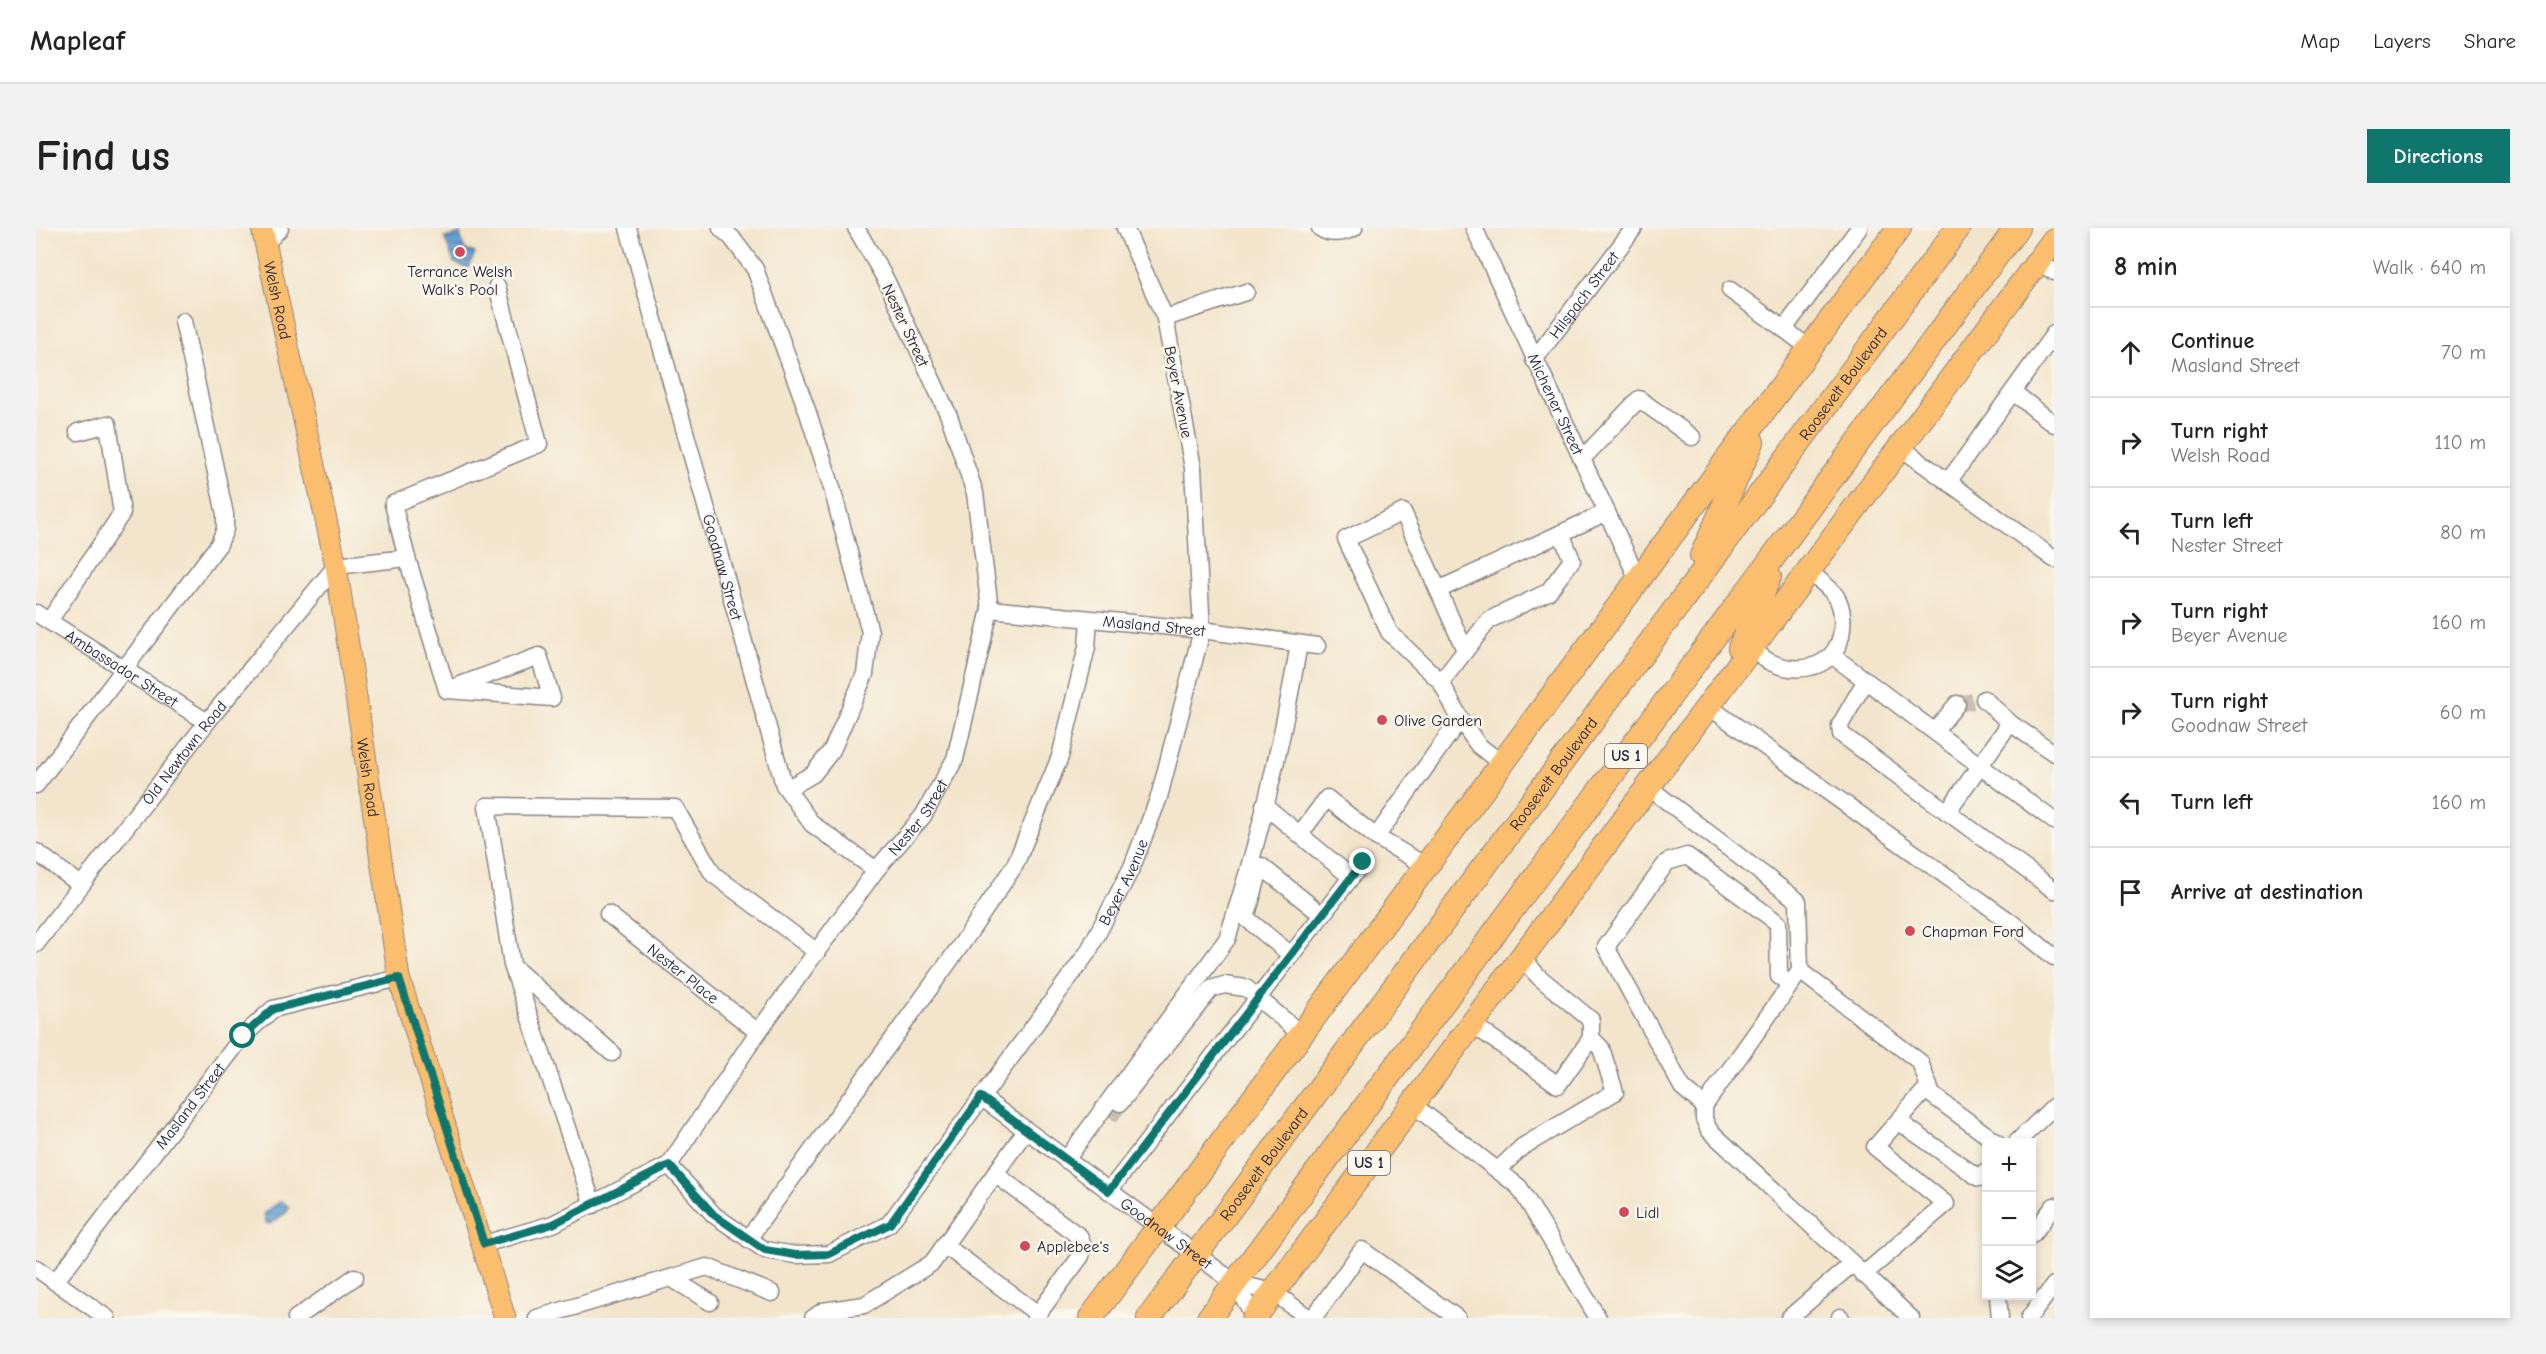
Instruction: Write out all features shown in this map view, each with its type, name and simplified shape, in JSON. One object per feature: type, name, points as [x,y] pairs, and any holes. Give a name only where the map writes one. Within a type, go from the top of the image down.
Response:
[{"type":"highway","points":[[1091,1318],[1899,228]]},
{"type":"highway","name":"Roosevelt Boulevard","points":[[1149,1318],[1958,228]]},
{"type":"highway","name":"US 1","points":[[1209,1318],[2018,228]]},
{"type":"highway","name":"US 1","points":[[1254,1318],[1900,447],[2046,266],[2054,240]]},
{"type":"highway","points":[[1685,595],[1768,404]]},
{"type":"highway","points":[[1725,683],[1783,544]]},
{"type":"main road","name":"Welsh Road","points":[[269,233],[336,566],[399,978],[484,1244],[505,1318]]},
{"type":"street","name":"Goodnaw Street","points":[[628,228],[787,789],[812,824],[876,870]]},
{"type":"street","points":[[721,228],[732,238],[755,269],[807,410],[832,488],[870,632],[865,674],[832,750],[813,774],[787,789]]},
{"type":"street","name":"Nester Street","points":[[484,1244],[553,1224],[669,1165],[758,1032],[876,870],[922,816],[955,759],[990,609],[975,493],[949,416],[886,280],[856,228]]},
{"type":"street","name":"Beyer Avenue","points":[[669,1165],[714,1215],[765,1250],[795,1255],[829,1254],[890,1224],[1088,952],[1132,867],[1159,797],[1202,630],[1193,468],[1165,318],[1125,228]]},
{"type":"street","points":[[1320,228],[1325,232],[1343,233],[1354,228]]},
{"type":"street","name":"Michener Street","points":[[1474,228],[1638,579]]},
{"type":"street","name":"Hilspach Street","points":[[1534,360],[1634,228]]},
{"type":"street","points":[[1784,329],[1859,228]]},
{"type":"street","points":[[447,690],[393,504],[539,444],[497,286]]},
{"type":"street","points":[[1730,290],[1809,348]]},
{"type":"street","points":[[1165,318],[1246,292]]},
{"type":"street","points":[[36,785],[219,544],[225,529],[225,514],[183,321]]},
{"type":"street","points":[[1948,482],[2054,334]]},
{"type":"street","points":[[2013,392],[2054,424]]},
{"type":"street","points":[[1582,459],[1639,399],[1692,437]]},
{"type":"street","points":[[43,617],[122,513],[108,424],[78,432]]},
{"type":"street","points":[[1900,447],[2054,559]]},
{"type":"street","points":[[1465,650],[1403,512],[1346,539],[1389,632],[1441,682],[1460,719],[1478,745],[1502,764]]},
{"type":"street","points":[[1438,590],[1606,512]]},
{"type":"street","points":[[1441,682],[1489,620],[1548,592],[1572,560],[1561,533]]},
{"type":"street","points":[[336,566],[407,558]]},
{"type":"street","name":"Old Newtown Road","points":[[36,944],[207,722],[336,566]]},
{"type":"street","points":[[1751,648],[1770,662],[1795,668],[1813,667],[1833,656],[1838,648],[1843,624],[1838,599],[1809,571]]},
{"type":"street","name":"Masland Street","points":[[990,609],[1202,630],[1317,646]]},
{"type":"street","name":"Ambassador Street","points":[[43,617],[207,722]]},
{"type":"street","points":[[748,1239],[961,945],[1015,865],[1060,757],[1087,647],[1089,619]]},
{"type":"street","points":[[1069,1162],[1227,939],[1286,721],[1299,644]]},
{"type":"street","points":[[539,656],[552,698],[458,691],[447,690],[539,656]]},
{"type":"street","points":[[1833,656],[2054,821]]},
{"type":"street","points":[[1866,680],[1840,725],[1841,734],[2054,890]]},
{"type":"street","points":[[1984,699],[2010,723],[2054,753]]},
{"type":"street","points":[[1935,731],[1957,704]]},
{"type":"street","points":[[1708,706],[2012,923],[2054,957]]},
{"type":"street","points":[[1376,837],[1460,719]]},
{"type":"street","points":[[1947,812],[2010,723]]},
{"type":"street","points":[[1648,787],[1798,901],[1795,978],[1704,1106],[1704,1119],[1709,1130],[1911,1318]]},
{"type":"street","points":[[1300,834],[1327,798],[1376,837],[1426,866]]},
{"type":"street","points":[[1264,805],[1352,877]]},
{"type":"street","points":[[593,1205],[512,965],[487,806],[675,808],[713,874],[817,952]]},
{"type":"street","points":[[36,852],[81,885]]},
{"type":"street","points":[[1704,1106],[1682,1087],[1606,947],[1667,862],[1687,856],[1778,923],[1779,976],[1795,978],[1920,1062],[1932,1095],[1989,1138]]},
{"type":"street","points":[[1109,1191],[1363,862]]},
{"type":"street","points":[[1291,955],[1246,918],[1261,866],[1322,915]]},
{"type":"street","name":"Nester Place","points":[[608,914],[758,1032]]},
{"type":"street","points":[[1472,1024],[1558,1085],[1591,1038],[1591,1020],[1539,977],[1521,957]]},
{"type":"street","points":[[512,965],[612,1053]]},
{"type":"street","name":"Masland Street","points":[[55,1282],[243,1036],[273,1009],[399,978]]},
{"type":"street","points":[[1069,1162],[1115,1110],[1211,989],[1224,985],[1246,988],[1301,1034]]},
{"type":"street","points":[[1498,1170],[1522,1147],[1615,1092],[1601,1048],[1591,1038]]},
{"type":"street","points":[[1789,1318],[1946,1204],[1875,1146],[1929,1086]]},
{"type":"street","name":"Goodnaw Street","points":[[981,1097],[1235,1283],[1273,1292]]},
{"type":"street","points":[[1412,1104],[1519,1187],[1598,1318]]},
{"type":"street","points":[[2022,1138],[2054,1106]]},
{"type":"street","points":[[1898,1121],[1979,1178],[1982,1175]]},
{"type":"street","points":[[813,1318],[823,1311],[859,1311],[932,1263],[1026,1130]]},
{"type":"street","points":[[944,1245],[1036,1316],[1081,1256],[1083,1246],[1080,1237],[995,1174]]},
{"type":"street","points":[[2036,1229],[2054,1206]]},
{"type":"street","points":[[1313,1318],[1362,1250],[1457,1318]]},
{"type":"street","points":[[546,1317],[707,1267],[772,1293]]},
{"type":"street","points":[[36,1268],[107,1318]]},
{"type":"street","points":[[296,1318],[355,1277]]},
{"type":"street","points":[[671,1278],[710,1302]]},
{"type":"street","name":"Goodnaw Street","points":[[1235,1283],[1254,1318]]},
{"type":"street","points":[[2029,1318],[2054,1285]]},
{"type":"street","points":[[1273,1292],[1309,1318]]},
{"type":"street","points":[[1998,1300],[2000,1318]]},
{"type":"water","name":"Terrance Welsh Walk's Pool","points":[[460,234],[465,250],[475,253],[468,268],[454,263],[445,238]]},
{"type":"water","points":[[281,1201],[289,1207],[287,1212],[270,1224],[266,1223],[264,1213]]},
{"type":"tunnel","points":[[1957,704],[1984,699]]},
{"type":"tunnel","points":[[1110,1117],[1120,1104]]},
{"type":"place","name":"Terrance Welsh Walk's Pool","points":[[460,252]]},
{"type":"place","name":"Olive Garden","points":[[1382,720]]},
{"type":"place","name":"Chapman Ford","points":[[1910,931]]},
{"type":"place","name":"Lidl","points":[[1624,1212]]},
{"type":"place","name":"Applebee's","points":[[1025,1246]]},
{"type":"route","points":[[243,1036],[273,1009],[399,978],[484,1244],[553,1224],[669,1165],[714,1215],[765,1250],[795,1255],[829,1254],[890,1224],[981,1097],[1109,1191],[1363,862]]}]
